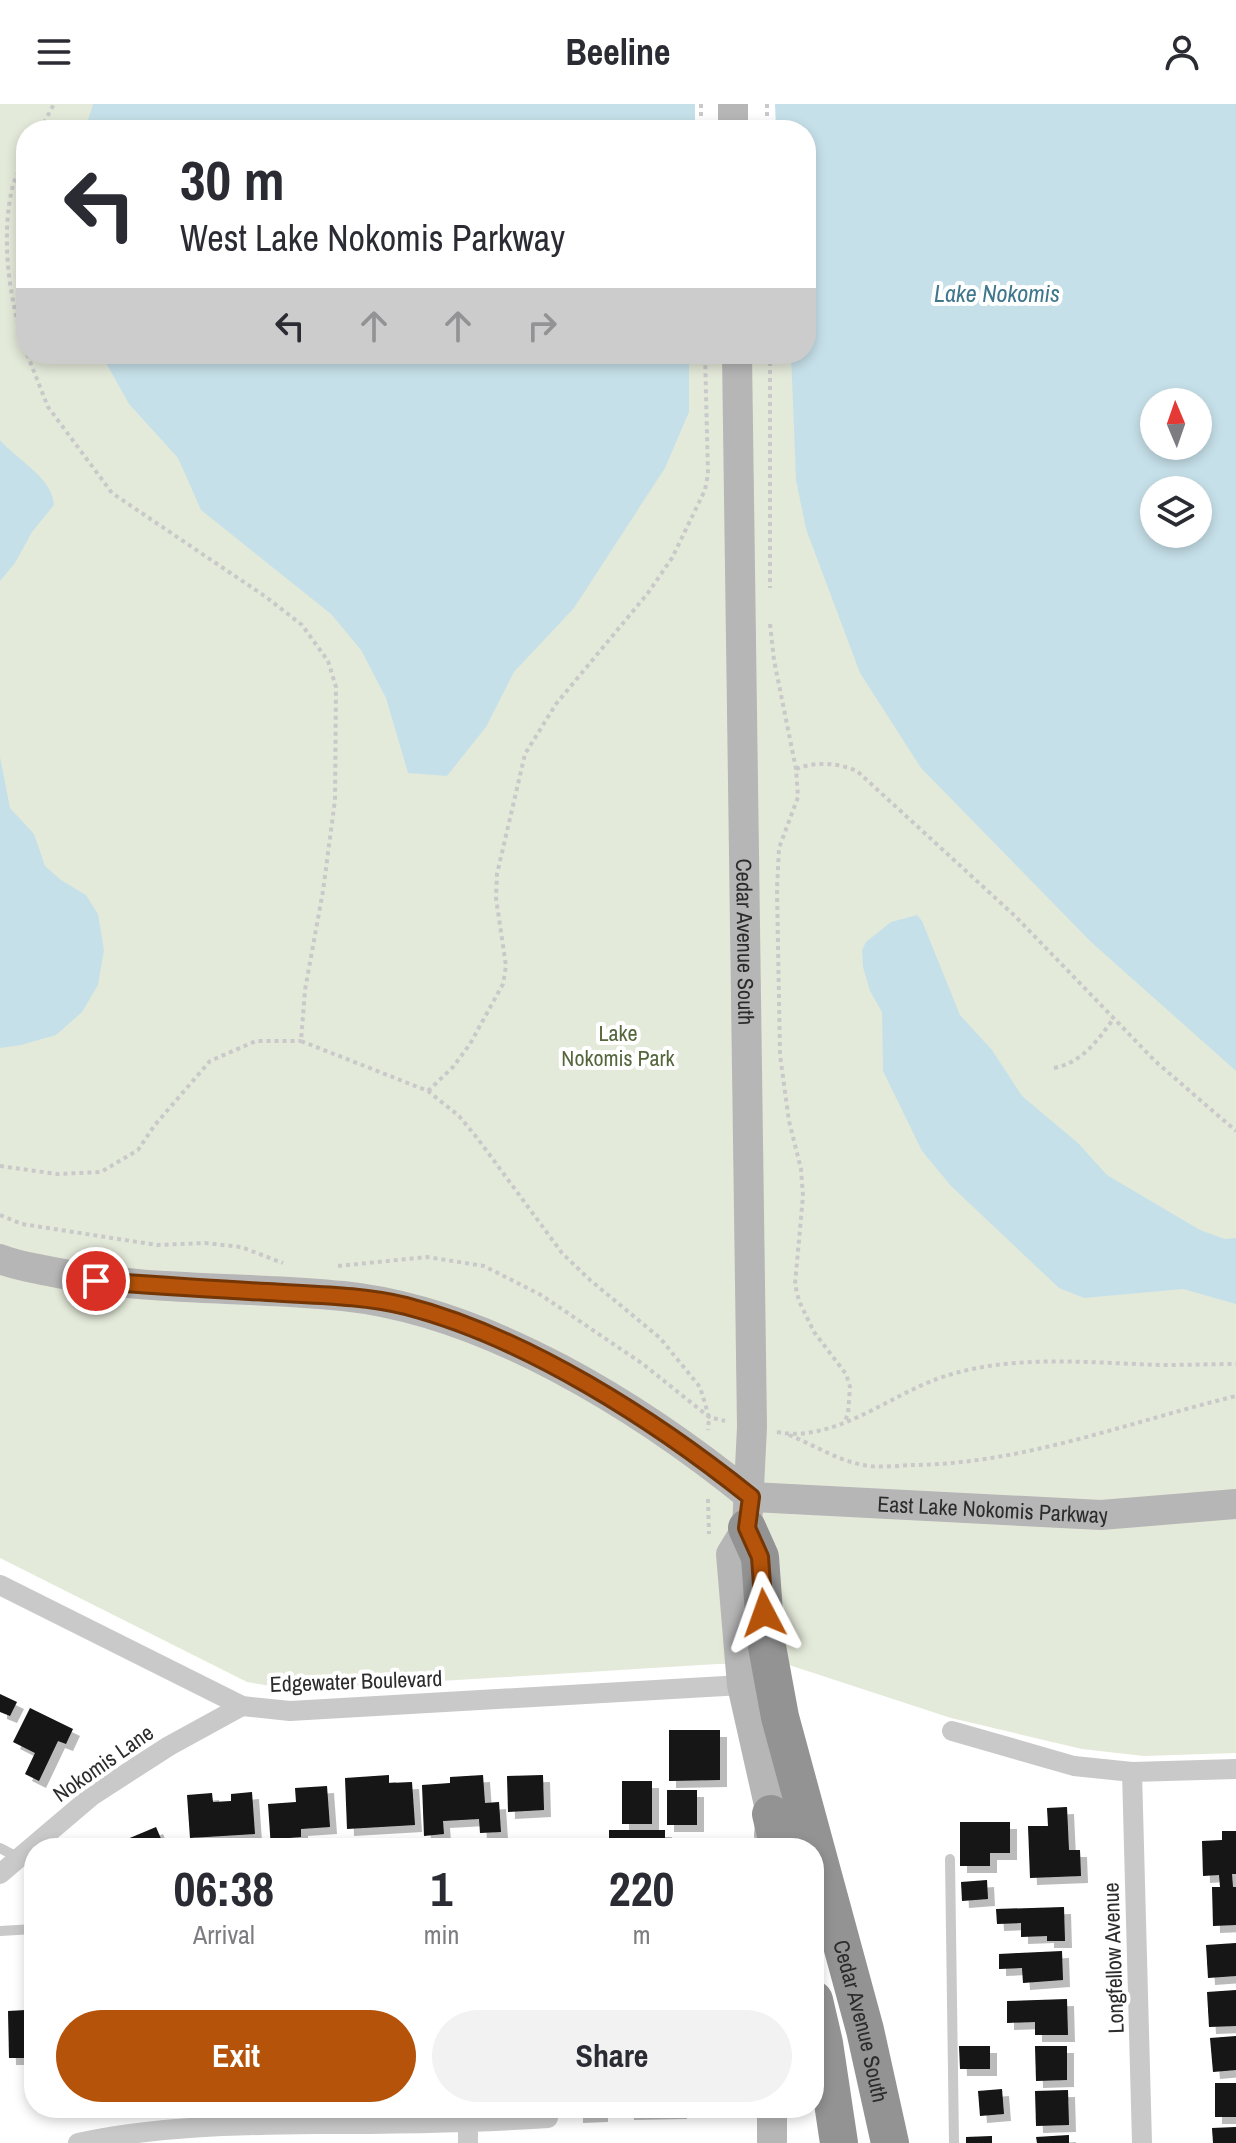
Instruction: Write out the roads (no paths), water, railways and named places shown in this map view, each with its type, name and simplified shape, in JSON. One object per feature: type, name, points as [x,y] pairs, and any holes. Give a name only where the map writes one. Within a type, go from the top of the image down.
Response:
[{"type":"highway","name":"Cedar Avenue South","points":[[749,1513],[760,1557],[766,1641],[780,1717],[813,1838]]},
{"type":"highway","name":"Cedar Avenue South","points":[[824,1880],[871,2055],[890,2143]]},
{"type":"highway","name":"Cedar Avenue South","points":[[824,2043],[839,2143]]},
{"type":"main road","name":"Cedar Avenue South","points":[[737,364],[752,1427],[749,1513],[731,1554],[742,1685],[772,1837]]},
{"type":"main road","points":[[0,1259],[96,1281],[343,1296],[405,1306],[480,1330],[587,1384],[708,1463],[749,1513]]},
{"type":"main road","name":"East Lake Nokomis Parkway","points":[[749,1513],[1101,1515],[1236,1504]]},
{"type":"main road","points":[[772,2118],[772,2143]]},
{"type":"street","name":"Edgewater Boulevard","points":[[0,1585],[242,1706],[290,1711],[742,1685]]},
{"type":"street","name":"Nokomis Lane","points":[[31,1838],[169,1746],[242,1706]]},
{"type":"street","points":[[952,1731],[1074,1766],[1132,1772],[1236,1769]]},
{"type":"street","name":"Longfellow Avenue","points":[[1132,1772],[1142,2143]]},
{"type":"street","name":"Nokomis Lane","points":[[0,1874],[9,1853]]},
{"type":"street","points":[[78,2143],[154,2129],[208,2126],[468,2133],[530,2118]]},
{"type":"lane","points":[[950,1859],[954,2143]]},
{"type":"lane","points":[[0,1931],[24,1930]]},
{"type":"water","name":"Lake Nokomis","points":[[93,104],[1236,104],[1236,1071],[1091,942],[921,768],[860,673],[806,529],[796,480],[791,364],[816,364],[816,120],[88,120]]},
{"type":"water","points":[[107,364],[689,364],[689,412],[665,468],[574,608],[514,672],[486,727],[447,776],[408,773],[386,698],[361,650],[331,614],[201,510],[178,458],[129,404]]},
{"type":"water","points":[[0,440],[48,486],[54,505],[0,581]]},
{"type":"water","points":[[0,757],[10,808],[34,834],[45,866],[86,895],[98,914],[104,950],[98,985],[82,1012],[56,1035],[0,1048]]},
{"type":"water","points":[[917,915],[960,1015],[992,1050],[1022,1096],[1078,1143],[1107,1175],[1200,1230],[1225,1239],[1236,1238],[1236,1304],[1183,1289],[1084,1298],[1059,1288],[951,1186],[922,1151],[883,1071],[882,1012],[870,991],[862,950],[866,942],[891,922]]},
{"type":"park label","name":"Lake Nokomis Park","points":[[618,1046]]}]
